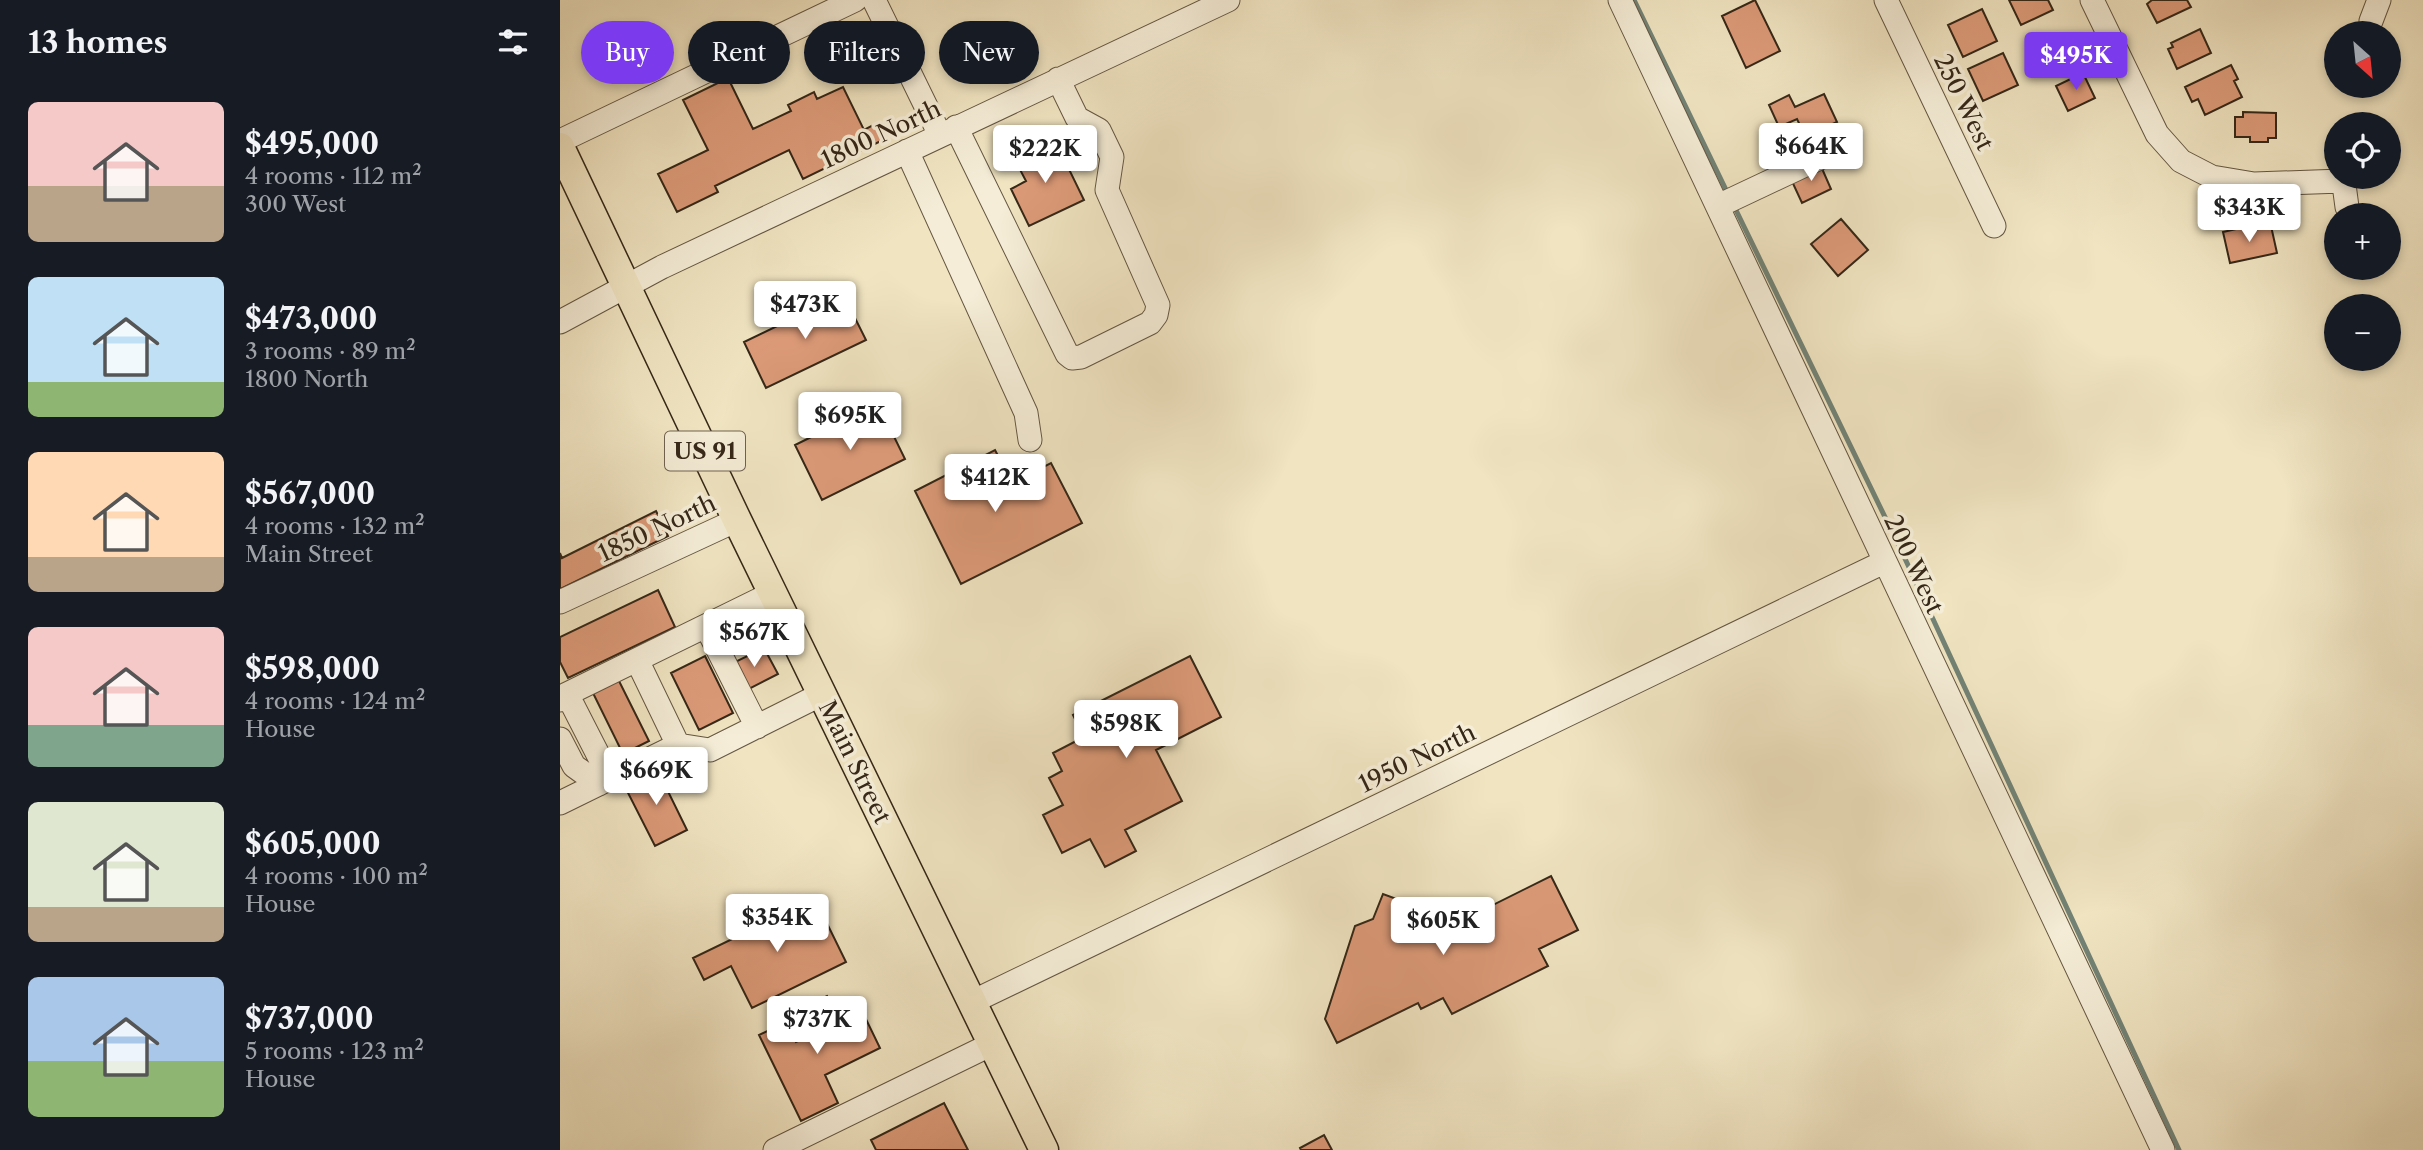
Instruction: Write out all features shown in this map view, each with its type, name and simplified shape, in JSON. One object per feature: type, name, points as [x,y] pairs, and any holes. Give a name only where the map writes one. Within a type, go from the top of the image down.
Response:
[{"type":"main road","name":"Main Street","points":[[560,147],[628,285],[737,520],[1044,1150]]},
{"type":"street","points":[[560,141],[855,0]]},
{"type":"street","points":[[874,0],[948,131],[1067,354],[1072,358],[1081,357],[1150,323],[1156,315],[1158,304],[1107,190],[1112,157],[1100,130],[1077,118],[1058,79]]},
{"type":"street","name":"1800 North","points":[[560,322],[628,285],[907,150],[1228,0]]},
{"type":"street","name":"200 West","points":[[1620,0],[1728,202],[1884,562],[2163,1150]]},
{"type":"street","name":"250 West","points":[[1886,0],[1994,226]]},
{"type":"street","points":[[2092,0],[2157,134],[2181,161],[2212,177],[2253,184],[2324,180]]},
{"type":"street","points":[[907,150],[1026,413],[1030,440]]},
{"type":"street","points":[[1728,202],[1824,156]]},
{"type":"street","name":"1850 North","points":[[560,602],[737,520]]},
{"type":"street","name":"1950 North","points":[[972,1002],[1884,562]]},
{"type":"street","points":[[604,781],[564,697],[773,593]]},
{"type":"street","points":[[706,626],[757,727]]},
{"type":"street","points":[[637,660],[678,745]]},
{"type":"street","points":[[560,803],[678,745],[710,750],[822,694]]},
{"type":"street","points":[[560,739],[573,766],[604,781]]},
{"type":"street","points":[[775,1150],[992,1044]]},
{"type":"building","points":[[1755,0],[1780,51],[1746,68],[1722,16]]},
{"type":"building","points":[[2009,0],[2048,0],[2053,10],[2021,25]]},
{"type":"building","points":[[2152,0],[2187,0],[2191,7],[2157,23],[2147,4]]},
{"type":"building","points":[[1982,9],[1997,41],[1963,57],[1948,25]]},
{"type":"building","points":[[2200,29],[2211,53],[2177,69],[2168,49],[2173,47],[2171,43]]},
{"type":"building","points":[[2066,38],[2078,62],[2050,76],[2038,51]]},
{"type":"building","points":[[2003,53],[2018,85],[1983,101],[1968,69]]},
{"type":"building","points":[[2231,65],[2238,79],[2234,81],[2242,97],[2205,115],[2198,99],[2192,102],[2185,87]]},
{"type":"building","points":[[2083,73],[2095,98],[2068,111],[2056,86]]},
{"type":"building","points":[[716,84],[731,84],[753,129],[791,111],[788,105],[814,92],[817,99],[843,87],[864,130],[877,123],[885,139],[803,179],[789,150],[715,186],[718,192],[677,212],[658,174],[708,150],[683,100]]},
{"type":"building","points":[[1824,94],[1837,122],[1828,126],[1834,138],[1811,148],[1797,119],[1779,127],[1769,105],[1789,95],[1795,107]]},
{"type":"building","points":[[2243,112],[2276,113],[2276,138],[2268,138],[2268,142],[2250,142],[2250,137],[2235,137],[2235,117],[2243,117]]},
{"type":"building","points":[[1051,142],[1062,165],[1066,163],[1084,200],[1029,226],[1011,189],[1026,181],[1015,160]]},
{"type":"building","points":[[1820,164],[1831,189],[1802,203],[1790,177]]},
{"type":"building","points":[[1841,219],[1868,250],[1838,276],[1811,244]]},
{"type":"building","points":[[2271,226],[2277,253],[2230,263],[2223,232],[2245,227],[2246,232]]},
{"type":"building","points":[[843,294],[866,340],[766,388],[744,342]]},
{"type":"building","points":[[878,404],[905,459],[822,500],[795,445]]},
{"type":"building","points":[[995,450],[1012,483],[1051,463],[1082,523],[961,584],[915,491]]},
{"type":"building","points":[[656,511],[668,536],[560,589],[560,553],[562,558]]},
{"type":"building","points":[[658,590],[675,627],[568,678],[560,662],[560,637]]},
{"type":"building","points":[[764,648],[778,674],[745,691],[731,664]]},
{"type":"building","points":[[705,656],[733,713],[699,730],[671,673]]},
{"type":"building","points":[[1190,656],[1221,717],[1156,750],[1182,801],[1125,830],[1136,851],[1105,867],[1090,839],[1062,853],[1043,815],[1063,805],[1049,778],[1062,771],[1053,753],[1084,737],[1073,715]]},
{"type":"building","points":[[618,679],[649,741],[623,754],[592,691]]},
{"type":"building","points":[[657,769],[687,830],[655,846],[624,785]]},
{"type":"building","points":[[1551,876],[1578,930],[1539,949],[1548,966],[1452,1014],[1443,998],[1421,1009],[1418,1003],[1337,1043],[1325,1019],[1355,926],[1373,919],[1383,894],[1432,912],[1441,931]]},
{"type":"building","points":[[815,899],[846,962],[752,1008],[731,966],[704,980],[693,958]]},
{"type":"building","points":[[827,996],[840,1024],[863,1013],[880,1048],[825,1075],[838,1103],[801,1121],[759,1035],[786,1022],[796,1042],[820,1031],[808,1005]]},
{"type":"building","points":[[944,1103],[968,1150],[876,1150],[871,1140]]},
{"type":"building","points":[[1324,1135],[1332,1150],[1301,1150],[1300,1148]]},
{"type":"waterway","points":[[1634,0],[1729,196]]},
{"type":"waterway","points":[[1733,204],[1901,550],[2179,1150]]}]
